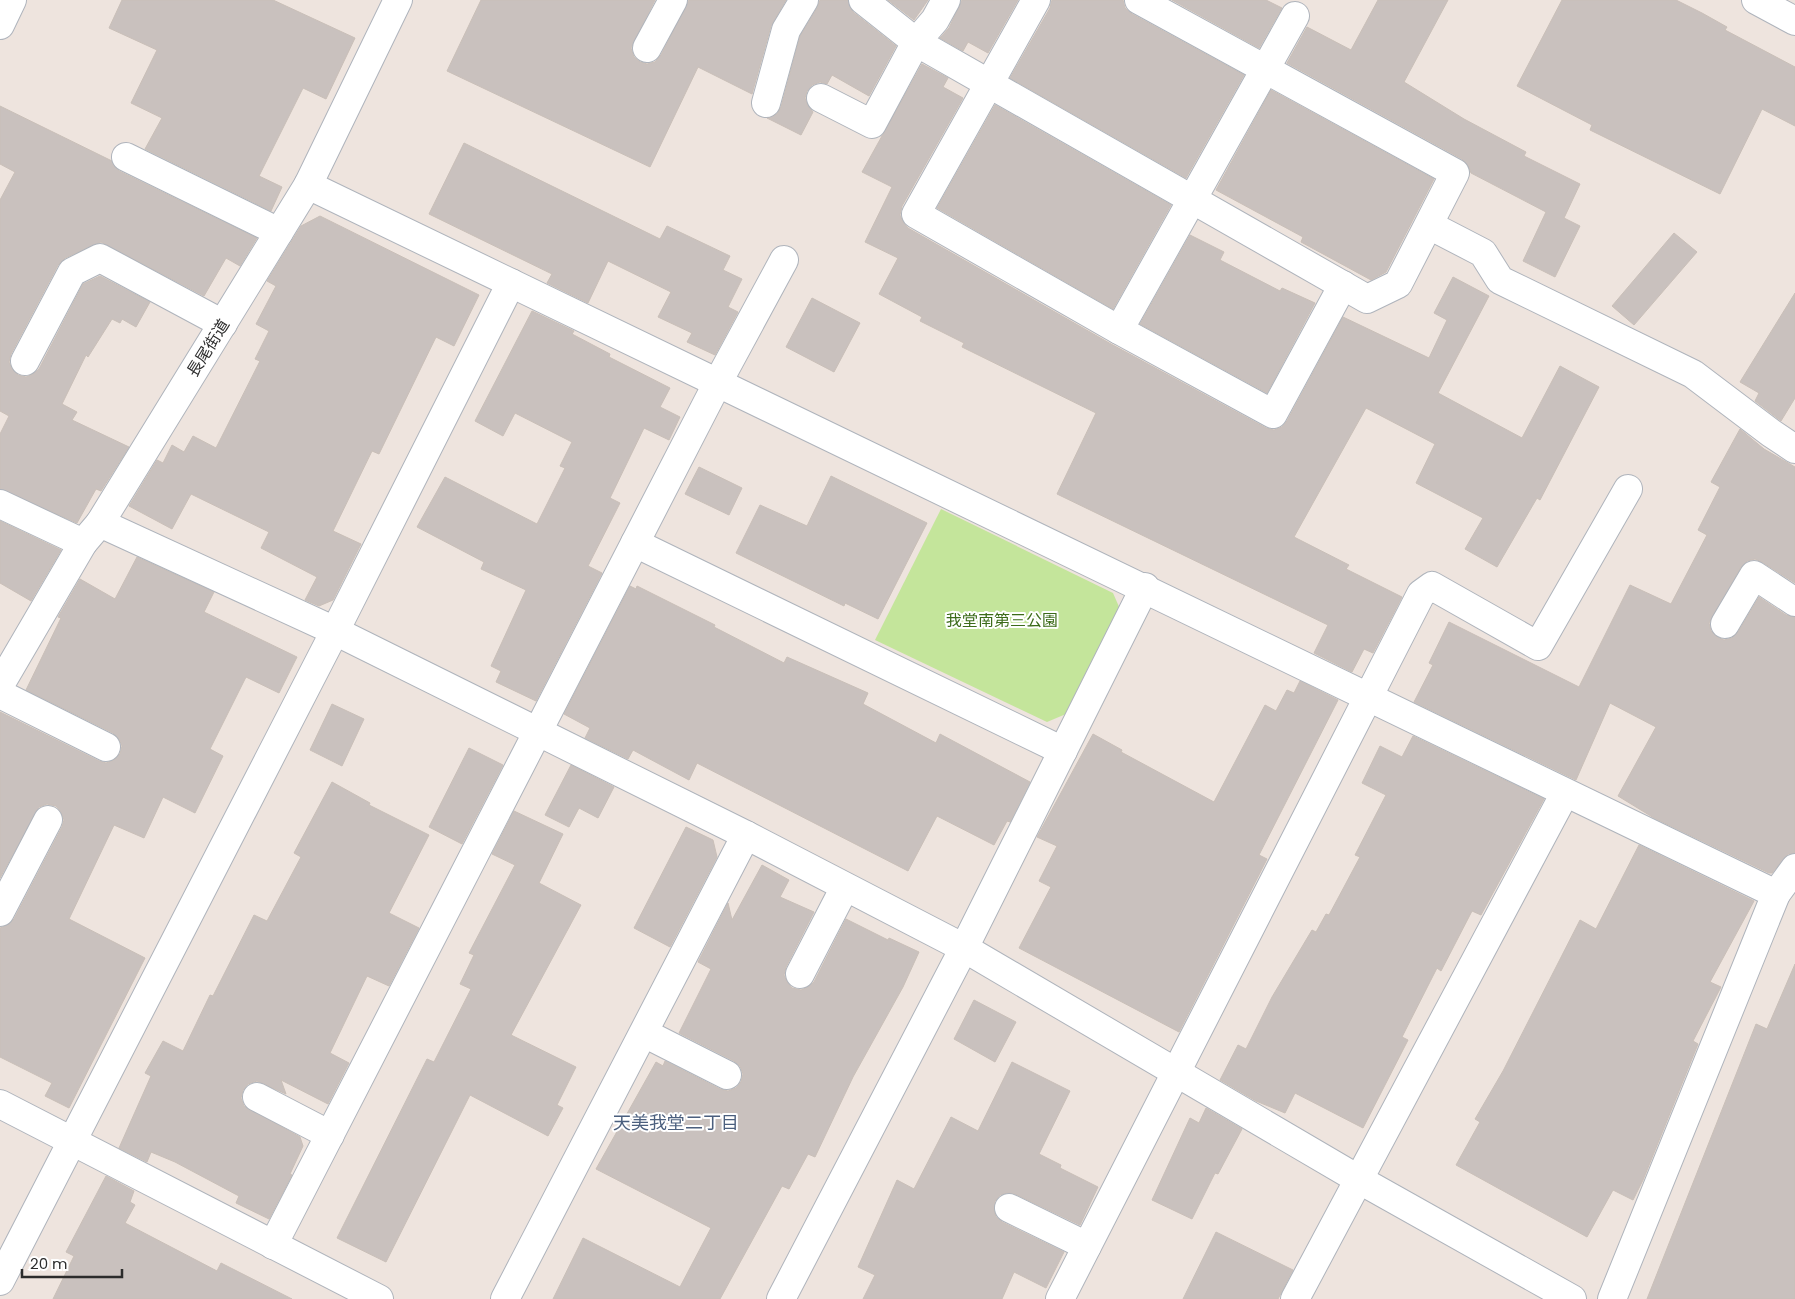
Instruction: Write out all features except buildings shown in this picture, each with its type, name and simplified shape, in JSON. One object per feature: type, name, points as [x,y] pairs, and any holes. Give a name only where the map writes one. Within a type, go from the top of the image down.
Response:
[{"type":"street","points":[[0,25],[12,0]]},
{"type":"street","name":"長尾街道","points":[[0,685],[308,185],[398,0]]},
{"type":"street","points":[[647,48],[672,0]]},
{"type":"street","points":[[766,103],[786,30],[804,0]]},
{"type":"street","points":[[863,0],[916,42],[1367,299],[1398,284],[1455,173],[1139,0]]},
{"type":"street","points":[[821,98],[872,124],[916,42],[935,20],[946,0]]},
{"type":"street","points":[[1036,0],[916,214],[1119,330],[1273,414],[1343,285]]},
{"type":"street","points":[[1764,2],[1795,21]]},
{"type":"street","points":[[1119,330],[1295,16]]},
{"type":"street","points":[[126,157],[279,232]]},
{"type":"street","points":[[308,185],[1145,587],[1369,698],[1776,894]]},
{"type":"street","points":[[1429,225],[1483,252],[1500,280],[1693,374],[1795,449]]},
{"type":"street","points":[[25,361],[72,272],[100,258],[223,324]]},
{"type":"street","points":[[273,1245],[718,382],[784,260]]},
{"type":"street","points":[[0,1281],[512,283]]},
{"type":"street","points":[[1060,1299],[1421,594],[1432,586],[1538,646],[1628,489]]},
{"type":"street","points":[[0,504],[92,533],[335,631],[746,835],[964,948],[1358,1179],[1572,1299]]},
{"type":"street","points":[[635,543],[1063,751]]},
{"type":"street","points":[[1725,624],[1754,575],[1795,602]]},
{"type":"street","points":[[781,1299],[964,948],[1145,587]]},
{"type":"street","points":[[0,694],[106,746]]},
{"type":"street","points":[[1294,1299],[1565,792]]},
{"type":"street","points":[[0,912],[48,820]]},
{"type":"street","points":[[505,1299],[746,835]]},
{"type":"street","points":[[1612,1299],[1776,894],[1795,868]]},
{"type":"street","points":[[800,974],[845,887]]},
{"type":"street","points":[[644,1033],[727,1075]]},
{"type":"street","points":[[257,1097],[330,1135]]},
{"type":"street","points":[[0,1104],[379,1299]]},
{"type":"street","points":[[1009,1208],[1087,1246]]},
{"type":"green space","name":"我堂南第三公園","points":[[941,509],[1113,593],[1120,609],[1066,714],[1047,722],[875,640]]},
{"type":"district","name":"天美我堂二丁目","points":[[676,1122]]}]
